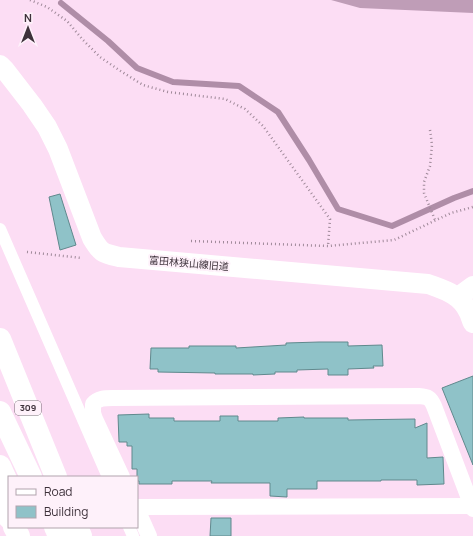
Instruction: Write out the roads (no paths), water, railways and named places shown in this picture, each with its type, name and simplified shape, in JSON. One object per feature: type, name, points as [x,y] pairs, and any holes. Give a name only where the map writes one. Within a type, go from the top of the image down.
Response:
[{"type":"highway","name":"309","points":[[0,339],[56,476]]},
{"type":"highway","name":"309","points":[[0,412],[31,476]]},
{"type":"highway","points":[[0,466],[8,484]]},
{"type":"highway","points":[[0,503],[8,516]]},
{"type":"street","name":"富田林狭山線旧道","points":[[0,65],[32,104],[47,127],[58,149],[92,238],[99,249],[105,254],[119,257],[428,284],[447,291],[466,291],[468,310],[473,323]]},
{"type":"street","points":[[0,229],[108,476]]},
{"type":"street","points":[[122,476],[95,419],[93,404],[96,400],[104,398],[418,396],[427,397],[431,400],[434,406],[472,507],[138,508]]},
{"type":"street","points":[[138,510],[149,536]]},
{"type":"waterway","points":[[61,3],[108,41],[137,68],[173,82],[239,86],[278,112],[338,209],[392,226],[473,191]]}]
